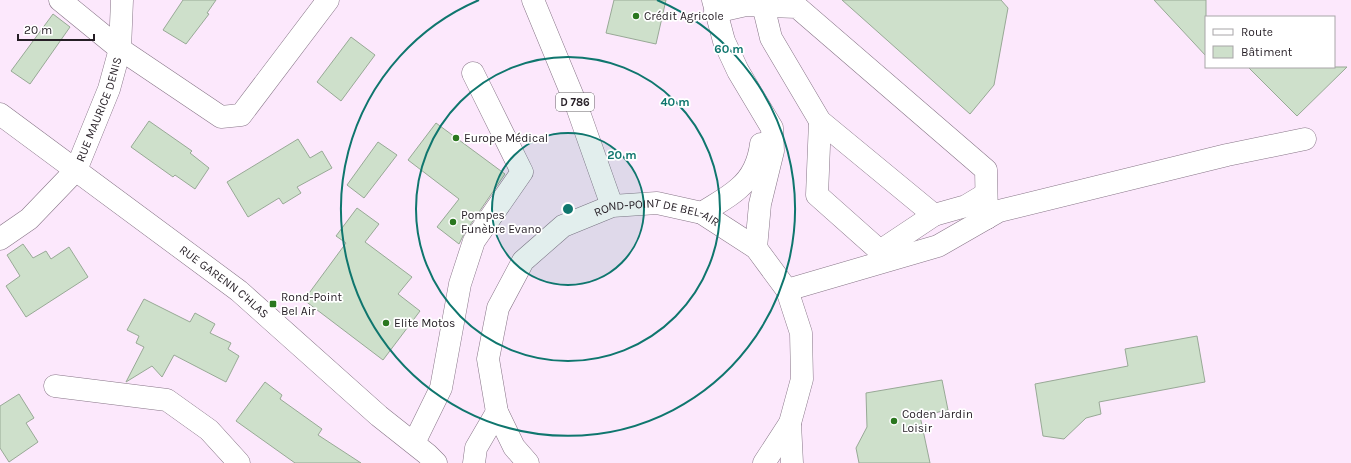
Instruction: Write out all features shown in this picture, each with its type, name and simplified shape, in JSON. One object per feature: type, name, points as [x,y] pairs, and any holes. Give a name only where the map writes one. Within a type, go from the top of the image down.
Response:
[{"type":"street","name":"RUE MAURICE DENIS","points":[[60,0],[120,49]]},
{"type":"street","name":"RUE MAURICE DENIS","points":[[76,170],[109,88],[120,49],[122,0]]},
{"type":"street","points":[[120,49],[221,118],[241,115],[328,0]]},
{"type":"street","name":"D 786","points":[[533,0],[576,104],[612,206]]},
{"type":"street","points":[[763,5],[771,38],[820,121],[934,215]]},
{"type":"street","points":[[756,248],[760,204],[773,151],[772,128],[738,71],[724,41],[714,6],[763,5],[797,7],[986,170],[987,218]]},
{"type":"street","points":[[414,443],[441,388],[460,284],[474,241],[522,172],[473,73]]},
{"type":"street","points":[[702,213],[740,188],[753,171],[760,152],[761,142],[747,84]]},
{"type":"street","name":"RUE GARENN C'HLAS","points":[[0,114],[239,291],[379,416],[428,454],[436,463]]},
{"type":"street","points":[[820,121],[817,195],[880,251],[934,215],[966,206],[986,194]]},
{"type":"street","points":[[787,290],[938,246],[999,211],[1220,157],[1305,139]]},
{"type":"street","points":[[0,239],[29,219],[76,170]]},
{"type":"street","name":"ROND-POINT DE BEL-AIR","points":[[528,463],[514,447],[497,412],[488,359],[498,308],[523,261],[563,226],[612,206],[657,203],[702,213],[756,248],[787,290],[801,333],[802,379],[790,423],[764,463]]},
{"type":"street","points":[[55,386],[167,400],[209,430],[239,463]]},
{"type":"street","points":[[474,463],[476,448],[497,412]]},
{"type":"street","points":[[790,423],[792,463]]},
{"type":"building","points":[[183,0],[216,0],[207,13],[209,14],[186,44],[163,30]]},
{"type":"building","name":"Crédit Agricole","points":[[614,0],[666,0],[656,44],[606,33]]},
{"type":"building","points":[[842,0],[1001,0],[1008,8],[994,85],[970,114]]},
{"type":"building","points":[[1154,0],[1206,0],[1205,55]]},
{"type":"building","points":[[53,14],[70,27],[30,84],[11,71]]},
{"type":"building","points":[[351,37],[375,55],[341,101],[317,82]]},
{"type":"building","points":[[1347,67],[1297,116],[1249,68]]},
{"type":"building","points":[[149,121],[192,151],[190,153],[209,168],[195,189],[175,175],[173,177],[131,147]]},
{"type":"building","points":[[436,123],[505,174],[464,234],[459,244],[437,227],[459,199],[408,160]]},
{"type":"building","points":[[298,139],[310,158],[322,151],[332,168],[297,187],[301,193],[283,204],[279,198],[248,217],[227,182]]},
{"type":"building","points":[[378,142],[397,155],[364,198],[347,185]]},
{"type":"building","points":[[357,208],[379,224],[365,242],[412,277],[398,294],[420,311],[383,360],[304,300],[346,243],[336,236]]},
{"type":"building","points":[[23,244],[33,258],[46,251],[51,259],[69,247],[88,277],[26,317],[6,286],[20,276],[7,255]]},
{"type":"building","points":[[144,299],[190,322],[195,313],[215,324],[210,333],[231,343],[228,349],[239,356],[226,382],[174,355],[162,377],[152,366],[126,382],[144,347],[136,343],[139,336],[127,330]]},
{"type":"building","points":[[1197,336],[1205,382],[1099,402],[1101,414],[1086,418],[1064,439],[1043,436],[1035,384],[1128,366],[1125,349]]},
{"type":"building","name":"Coden Jardin Loisir","points":[[942,380],[948,410],[920,416],[930,463],[859,463],[856,448],[867,427],[866,393]]},
{"type":"building","points":[[265,382],[282,395],[280,399],[322,429],[318,435],[361,463],[295,463],[236,421]]},
{"type":"building","points":[[19,394],[34,418],[26,423],[38,442],[9,462],[0,448],[0,406]]},
{"type":"place","name":"Crédit Agricole","points":[[636,16]]},
{"type":"place","name":"Europe Médical","points":[[456,138]]},
{"type":"place","name":"Pompes Funèbre Evano","points":[[453,222]]},
{"type":"place","name":"Rond-Point Bel Air","points":[[273,304]]},
{"type":"place","name":"Elite Motos","points":[[386,323]]},
{"type":"place","name":"Coden Jardin Loisir","points":[[894,421]]}]
